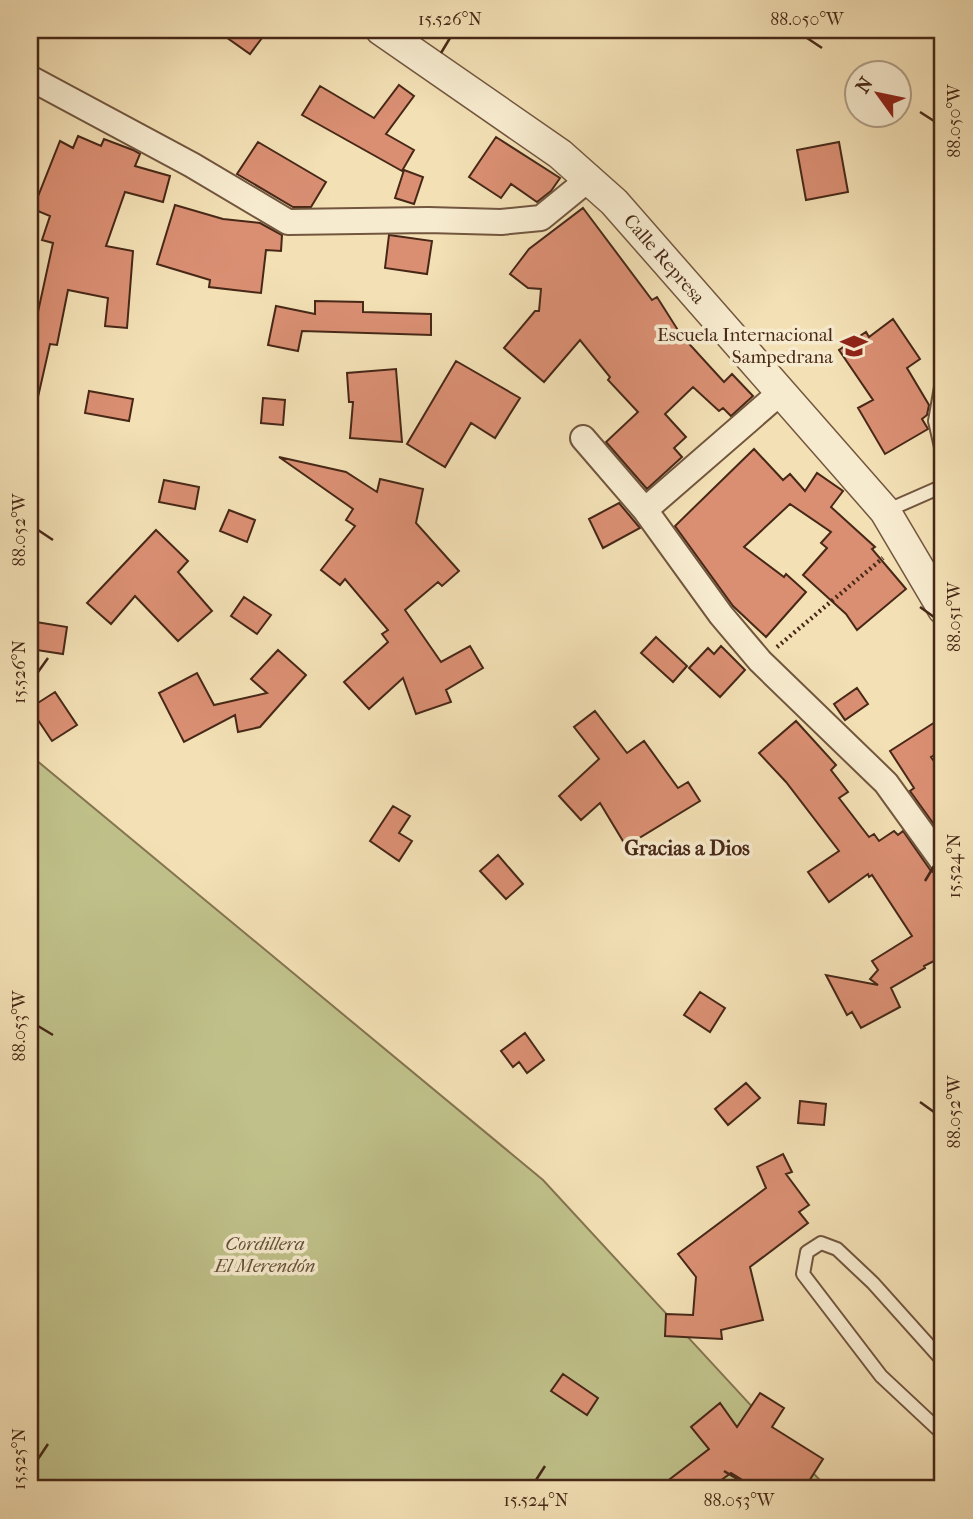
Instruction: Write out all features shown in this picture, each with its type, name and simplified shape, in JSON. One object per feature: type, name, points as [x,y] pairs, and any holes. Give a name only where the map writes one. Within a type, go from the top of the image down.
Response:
[{"type":"street","name":"Calle Represa","points":[[381,30],[560,154],[614,202],[885,512],[943,609]]},
{"type":"street","points":[[30,78],[192,165],[288,222],[501,222],[541,218],[590,178]]},
{"type":"street","points":[[645,510],[781,392]]},
{"type":"street","points":[[583,438],[645,510],[721,615],[760,661],[886,783],[943,862]]},
{"type":"lane","points":[[943,386],[935,421],[943,456]]},
{"type":"lane","points":[[885,512],[943,486]]},
{"type":"lane","points":[[943,1361],[873,1283],[837,1250],[821,1243],[807,1252],[803,1274],[881,1376],[943,1434]]},
{"type":"path","points":[[760,661],[878,562]]},
{"type":"green space","name":"Cordillera El Merendón","points":[[30,755],[543,1180],[828,1489],[30,1489]]},
{"type":"building","points":[[216,30],[268,30],[250,54]]},
{"type":"building","points":[[399,85],[414,96],[386,134],[414,150],[402,171],[302,115],[320,86],[374,118]]},
{"type":"building","points":[[78,136],[101,146],[104,139],[133,150],[140,154],[135,166],[170,176],[163,202],[125,192],[106,246],[133,251],[127,328],[105,326],[108,298],[68,290],[57,345],[50,344],[38,397],[30,396],[30,320],[36,321],[53,243],[42,240],[50,216],[33,209],[60,141],[73,148]]},
{"type":"building","points":[[496,137],[560,178],[551,191],[537,202],[511,184],[501,198],[469,177]]},
{"type":"building","points":[[258,142],[326,182],[311,207],[293,207],[237,174]]},
{"type":"building","points":[[839,142],[848,192],[806,200],[797,150]]},
{"type":"building","points":[[404,170],[423,177],[414,204],[395,198]]},
{"type":"building","points":[[175,205],[223,219],[260,223],[282,235],[281,251],[266,250],[261,293],[209,287],[210,280],[157,264]]},
{"type":"building","points":[[583,208],[652,300],[657,297],[681,335],[724,382],[732,374],[753,396],[731,416],[723,408],[719,411],[693,387],[665,414],[686,437],[674,448],[682,457],[647,489],[606,442],[638,412],[608,380],[610,377],[580,340],[544,382],[504,348],[535,311],[539,311],[541,289],[528,288],[510,274],[529,249]]},
{"type":"building","points":[[389,235],[432,241],[427,274],[385,268]]},
{"type":"building","points":[[315,301],[363,302],[363,312],[431,314],[431,335],[302,331],[298,351],[268,345],[276,306],[315,314]]},
{"type":"building","points":[[893,319],[920,359],[907,368],[929,405],[927,415],[922,419],[928,429],[885,454],[858,408],[873,400],[839,350],[866,332],[869,337]]},
{"type":"building","points":[[456,361],[520,398],[495,438],[471,423],[445,467],[407,444]]},
{"type":"building","points":[[396,369],[402,442],[350,438],[353,402],[349,402],[347,373]]},
{"type":"building","points":[[89,391],[133,399],[129,421],[85,413]]},
{"type":"building","points":[[263,398],[285,400],[283,425],[261,423]]},
{"type":"building","points":[[754,449],[783,480],[790,474],[805,491],[817,473],[843,491],[831,507],[875,547],[872,549],[906,589],[857,630],[846,614],[803,575],[827,548],[821,543],[831,532],[790,504],[744,547],[784,577],[786,574],[806,592],[766,637],[733,606],[675,526]]},
{"type":"building","points":[[279,457],[346,472],[377,492],[380,479],[423,489],[416,523],[459,571],[442,586],[438,582],[405,610],[441,662],[470,646],[483,668],[446,690],[451,702],[416,714],[403,678],[369,709],[344,682],[388,642],[382,634],[388,630],[345,579],[340,585],[321,570],[355,526],[346,520],[353,509]]},
{"type":"building","points":[[164,480],[199,487],[195,509],[159,502]]},
{"type":"building","points":[[619,503],[640,528],[603,548],[589,519]]},
{"type":"building","points":[[229,510],[255,520],[247,542],[220,531]]},
{"type":"building","points":[[156,530],[188,561],[178,572],[212,611],[178,641],[135,596],[111,624],[87,603]]},
{"type":"building","points":[[244,597],[271,615],[257,634],[231,616]]},
{"type":"building","points":[[30,621],[67,627],[63,654],[30,649]]},
{"type":"building","points":[[656,637],[687,666],[673,682],[641,653]]},
{"type":"building","points":[[721,646],[745,670],[720,697],[689,668],[708,648],[714,654]]},
{"type":"building","points":[[278,650],[306,675],[260,727],[238,732],[235,715],[184,742],[159,693],[197,673],[214,705],[267,693],[251,679]]},
{"type":"building","points":[[857,688],[868,704],[845,720],[834,704]]},
{"type":"building","points":[[55,692],[77,725],[52,741],[30,708]]},
{"type":"building","points":[[595,711],[627,753],[644,741],[678,788],[688,782],[700,801],[626,846],[600,803],[581,820],[559,796],[599,759],[574,727]]},
{"type":"building","points":[[943,717],[943,750],[931,757],[943,774],[943,837],[910,791],[914,788],[890,751]]},
{"type":"building","points":[[796,721],[836,765],[831,770],[848,792],[839,798],[869,837],[874,834],[879,841],[894,831],[898,835],[903,831],[931,871],[943,877],[943,950],[934,956],[936,960],[891,988],[900,1007],[861,1028],[852,1012],[847,1015],[826,975],[878,985],[870,979],[878,970],[872,961],[912,936],[872,875],[869,877],[868,874],[829,902],[808,872],[839,851],[786,782],[759,753]]},
{"type":"building","points":[[393,806],[410,816],[399,833],[412,841],[399,861],[370,841]]},
{"type":"building","points":[[498,855],[523,884],[506,899],[480,871]]},
{"type":"building","points":[[700,992],[725,1008],[710,1032],[684,1015]]},
{"type":"building","points":[[525,1033],[544,1060],[527,1073],[519,1062],[513,1067],[501,1051]]},
{"type":"building","points":[[746,1083],[760,1098],[728,1125],[715,1109]]},
{"type":"building","points":[[800,1101],[826,1104],[824,1125],[798,1123]]},
{"type":"building","points":[[783,1154],[792,1172],[786,1174],[809,1205],[799,1212],[808,1223],[750,1267],[763,1320],[721,1330],[722,1339],[665,1336],[666,1314],[693,1315],[696,1277],[678,1254],[766,1188],[757,1167]]},
{"type":"building","points":[[563,1374],[598,1398],[587,1415],[551,1391]]},
{"type":"building","points":[[760,1393],[784,1408],[772,1427],[823,1459],[804,1489],[757,1489],[731,1473],[709,1489],[657,1489],[709,1449],[691,1427],[720,1403],[737,1427]]},
{"type":"place","name":"Escuela Internacional Sampedrana","points":[[854,346]]},
{"type":"district","name":"Gracias a Dios","points":[[687,848]]}]
